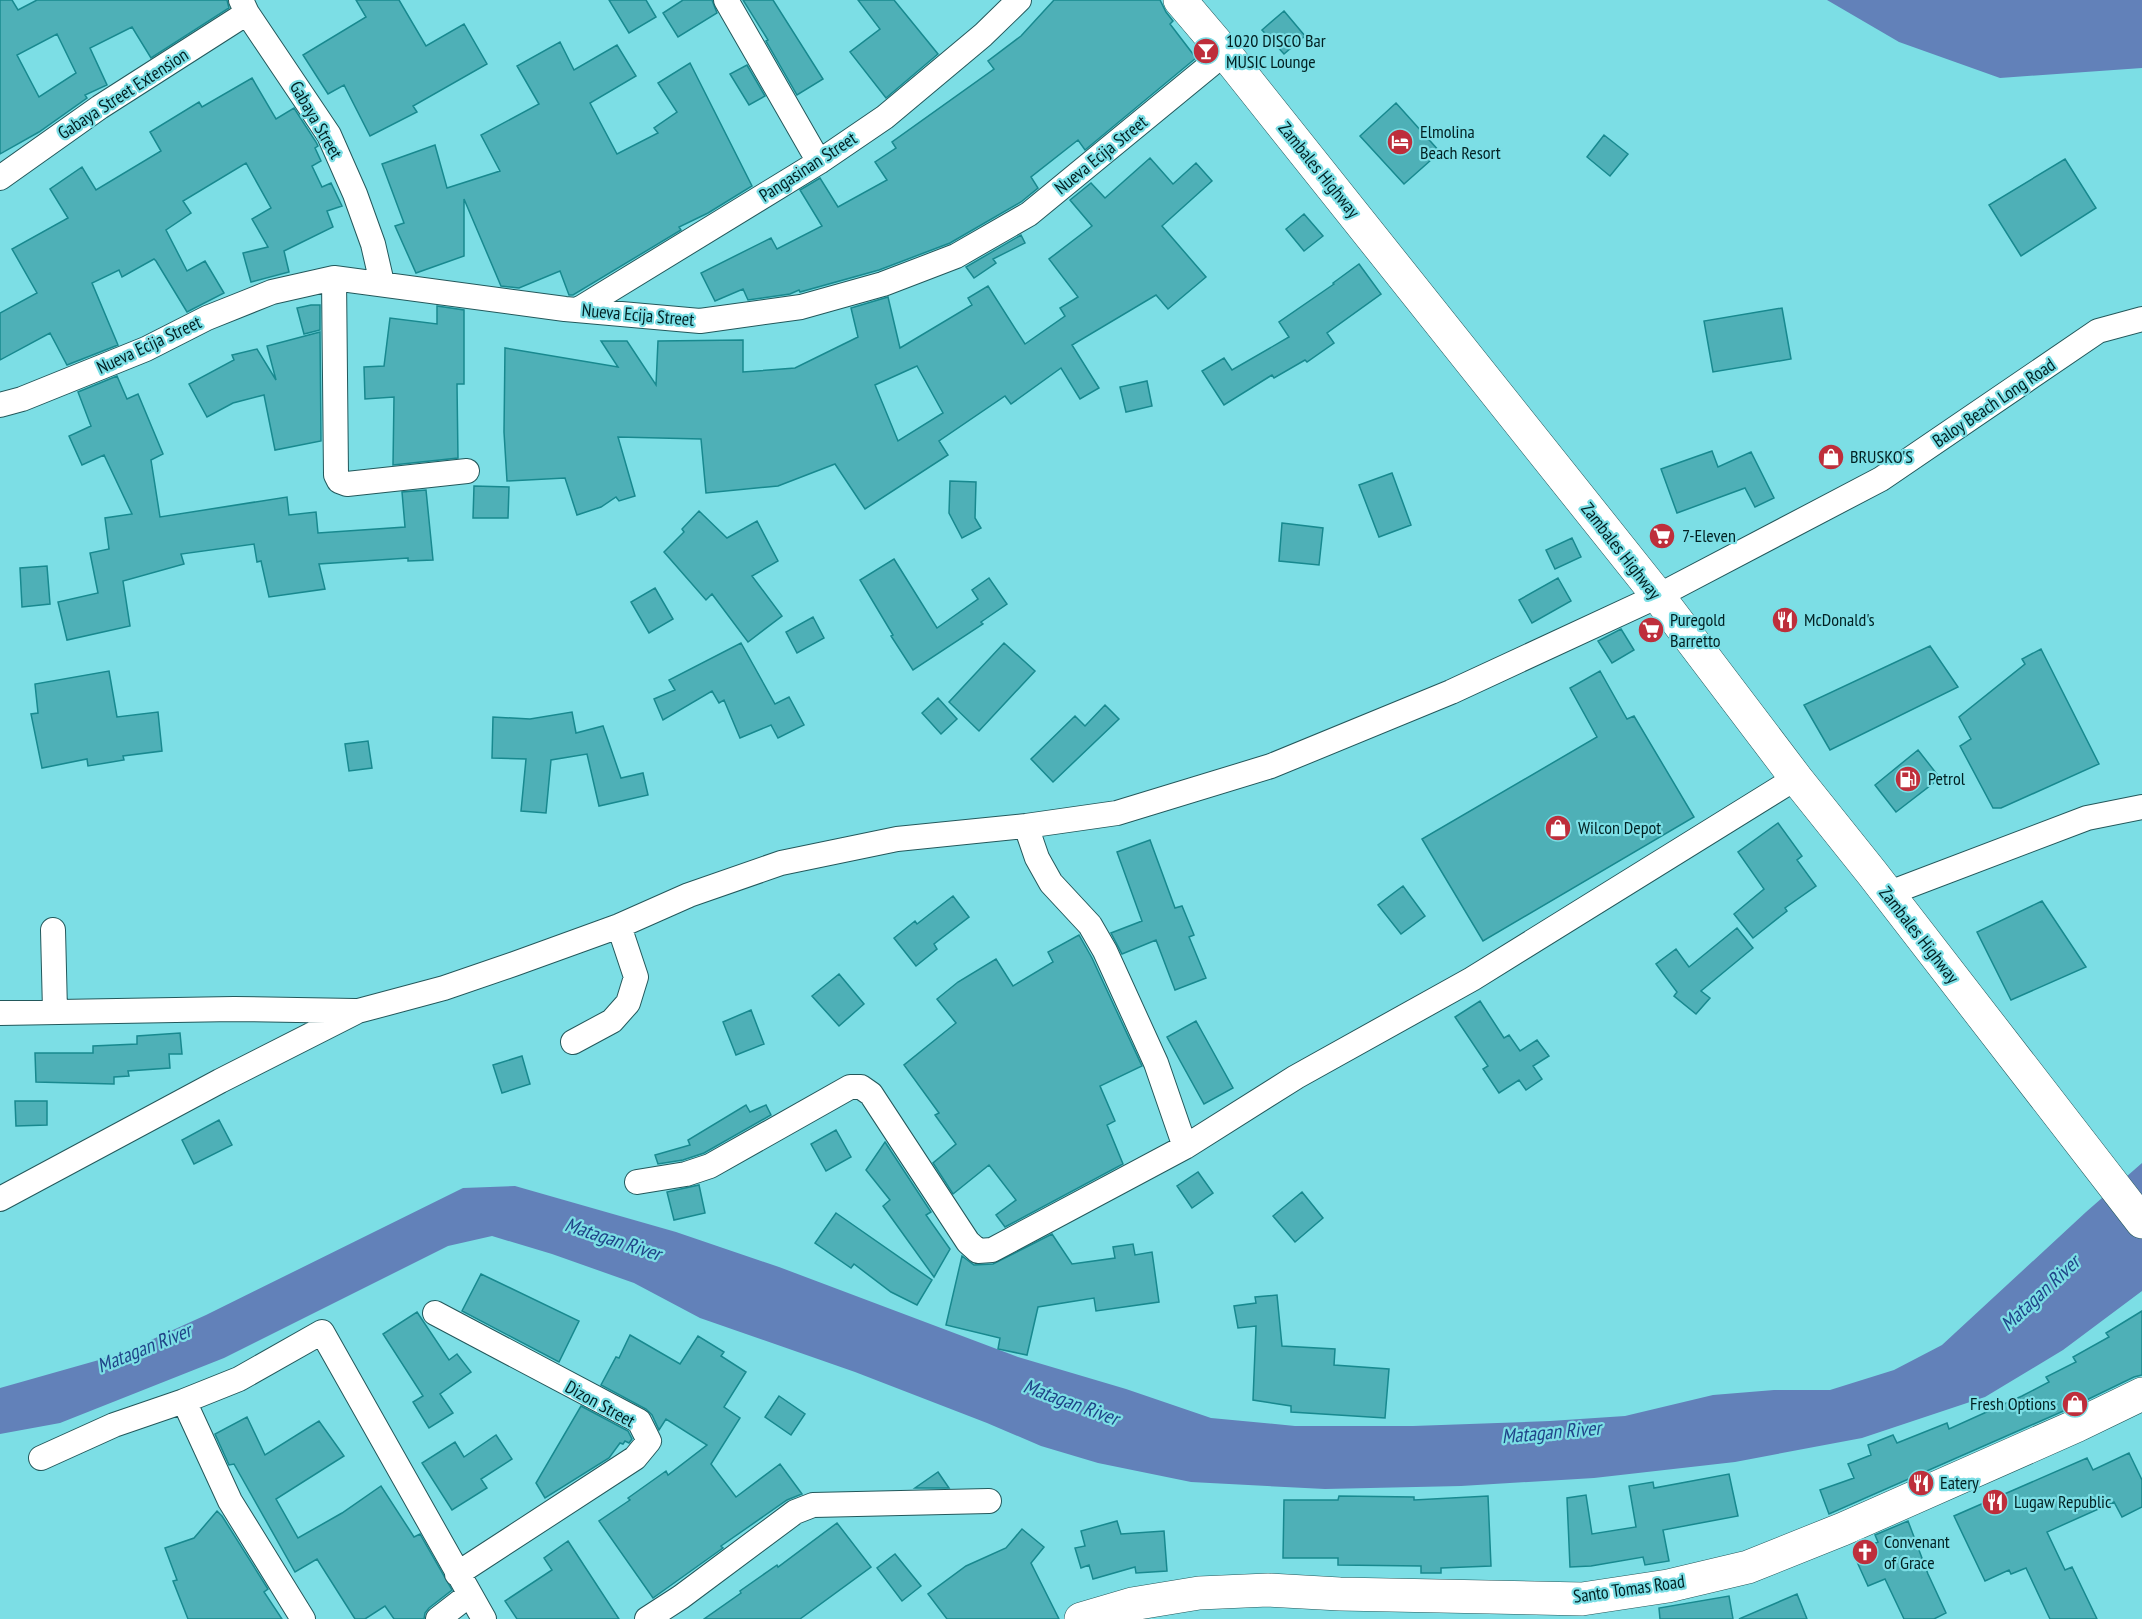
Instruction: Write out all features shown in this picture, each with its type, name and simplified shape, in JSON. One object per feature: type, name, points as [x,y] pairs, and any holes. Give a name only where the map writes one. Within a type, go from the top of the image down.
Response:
[{"type":"main road","name":"Zambales Highway","points":[[1180,0],[1225,53],[1658,596],[1796,778],[2142,1222]]},
{"type":"main road","name":"Santo Tomas Road","points":[[1081,1619],[1132,1604],[1199,1593],[1268,1590],[1582,1599],[1668,1586],[1748,1567],[1843,1529],[2076,1426],[2142,1394]]},
{"type":"street","name":"Pangasinan Street","points":[[579,309],[819,162],[885,117],[983,35],[1019,0]]},
{"type":"street","points":[[731,2],[819,162]]},
{"type":"street","name":"Gabaya Street Extension","points":[[0,178],[244,7]]},
{"type":"street","name":"Gabaya Street","points":[[244,7],[329,135],[374,244],[382,284]]},
{"type":"street","name":"Nueva Ecija Street","points":[[0,405],[22,399],[136,353],[207,318],[272,292],[334,278],[565,309],[700,321],[801,308],[883,284],[956,256],[1029,214],[1225,53]]},
{"type":"street","points":[[334,278],[336,475],[339,481],[347,484],[467,471]]},
{"type":"street","name":"Baloy Beach Long Road","points":[[358,1011],[444,988],[619,926],[689,895],[781,862],[897,839],[1026,826],[1117,813],[1271,766],[1451,692],[1658,596],[1881,479],[2098,332],[2142,319]]},
{"type":"street","points":[[636,1182],[686,1174],[710,1166],[850,1087],[861,1087],[871,1094],[968,1242],[978,1251],[992,1250],[1185,1147],[1296,1077],[1472,979],[1796,778]]},
{"type":"street","points":[[1887,894],[2087,818],[2142,807]]},
{"type":"street","points":[[1026,826],[1037,858],[1051,883],[1090,925],[1105,951],[1156,1063],[1185,1147]]},
{"type":"street","points":[[573,1042],[612,1020],[628,1003],[636,977],[619,926]]},
{"type":"street","points":[[53,930],[55,1011]]},
{"type":"street","points":[[0,1013],[234,1009],[358,1011]]},
{"type":"street","points":[[0,1199],[220,1081],[358,1011]]},
{"type":"street","name":"Dizon Street","points":[[435,1313],[639,1422],[649,1441],[635,1458],[457,1574]]},
{"type":"street","points":[[41,1458],[114,1425],[239,1379],[322,1332],[484,1619]]},
{"type":"street","points":[[184,1401],[230,1501],[303,1619]]},
{"type":"street","points":[[647,1619],[681,1597],[795,1512],[813,1506],[989,1501]]},
{"type":"street","points":[[438,1619],[470,1596]]},
{"type":"water","points":[[1827,0],[2142,0],[2142,68],[2000,78],[1899,42]]},
{"type":"water","name":"Matagan River","points":[[2142,1163],[2142,1291],[2063,1350],[1985,1397],[1862,1438],[1735,1462],[1594,1478],[1461,1486],[1325,1489],[1191,1482],[1098,1463],[1041,1446],[855,1372],[700,1318],[634,1283],[492,1236],[448,1246],[224,1358],[60,1423],[0,1434],[0,1388],[120,1354],[206,1315],[463,1188],[515,1186],[676,1232],[779,1267],[1018,1357],[1126,1389],[1211,1418],[1295,1426],[1413,1426],[1625,1416],[1713,1395],[1774,1390],[1830,1390],[1894,1370],[1942,1345]]},
{"type":"building","points":[[0,0],[12,0],[18,10],[37,0],[227,0],[229,8],[151,58],[132,27],[90,48],[107,85],[85,95],[87,98],[39,132],[0,154]],"holes":[[[57,34],[76,73],[39,97],[17,55]]]},
{"type":"building","points":[[356,0],[399,0],[426,46],[464,24],[487,64],[413,106],[417,112],[370,136],[344,85],[328,94],[303,55],[366,17]]},
{"type":"building","points":[[609,0],[646,0],[656,17],[629,33]]},
{"type":"building","points":[[683,0],[712,0],[717,13],[678,37],[663,13]]},
{"type":"building","points":[[743,0],[773,0],[823,79],[797,95],[766,41],[768,40]]},
{"type":"building","points":[[858,0],[894,0],[938,54],[886,98],[850,52],[880,29]]},
{"type":"building","points":[[1054,0],[1160,0],[1173,21],[1170,24],[1196,58],[1085,150],[1078,140],[1031,177],[1038,188],[1021,202],[950,243],[879,270],[800,292],[799,290],[790,294],[748,300],[743,289],[715,301],[701,273],[771,238],[777,249],[822,226],[800,190],[820,178],[838,207],[887,180],[875,162],[896,148],[892,142],[994,69],[988,61],[1021,36]]},
{"type":"building","points":[[1284,11],[1305,36],[1284,54],[1262,30]]},
{"type":"building","points":[[560,42],[574,70],[617,45],[636,76],[590,103],[617,154],[658,133],[654,128],[677,112],[658,83],[690,63],[752,186],[708,213],[679,227],[681,230],[573,295],[569,295],[560,271],[519,288],[501,286],[464,199],[464,256],[416,273],[395,226],[404,223],[382,164],[435,145],[447,188],[500,171],[481,135],[539,104],[517,66]]},
{"type":"building","points":[[747,65],[765,96],[749,105],[730,74]]},
{"type":"building","points":[[252,78],[276,119],[294,108],[316,142],[318,146],[315,148],[321,161],[312,166],[322,187],[331,183],[342,206],[327,211],[333,227],[284,251],[289,272],[251,282],[243,253],[268,247],[252,219],[271,208],[246,163],[183,201],[191,213],[166,230],[187,271],[205,261],[224,293],[187,312],[154,259],[122,277],[119,270],[92,283],[118,345],[67,365],[50,333],[0,360],[0,313],[37,293],[12,249],[68,218],[50,189],[82,167],[96,190],[161,151],[150,132],[199,102],[202,107]]},
{"type":"building","points":[[1396,103],[1440,152],[1404,184],[1360,136]]},
{"type":"building","points":[[1604,135],[1628,154],[1610,176],[1587,157]]},
{"type":"building","points":[[1150,158],[1173,184],[1196,163],[1212,181],[1162,226],[1206,277],[1168,309],[1156,295],[1072,345],[1099,388],[1080,399],[1061,368],[1011,404],[1005,396],[939,441],[948,455],[865,509],[835,464],[778,486],[706,493],[701,439],[618,437],[635,496],[619,501],[616,497],[601,507],[577,515],[565,478],[507,481],[504,432],[505,348],[618,367],[601,341],[627,341],[656,385],[658,341],[743,340],[743,372],[795,368],[858,337],[851,308],[888,297],[900,348],[972,305],[968,298],[988,286],[1025,344],[1065,316],[1060,308],[1078,297],[1049,259],[1092,226],[1070,200],[1091,183],[1105,198]],"holes":[[[917,366],[943,413],[898,441],[875,385]]]},
{"type":"building","points":[[2065,159],[2096,208],[2021,256],[1989,205]]},
{"type":"building","points":[[1304,214],[1323,236],[1304,251],[1286,229]]},
{"type":"building","points":[[1021,235],[1025,243],[993,259],[996,263],[974,278],[966,267]]},
{"type":"building","points":[[1359,264],[1381,294],[1327,333],[1334,343],[1307,362],[1305,360],[1274,378],[1272,375],[1224,405],[1202,371],[1224,358],[1232,370],[1289,337],[1279,322]]},
{"type":"building","points":[[320,305],[320,330],[304,334],[297,308]]},
{"type":"building","points":[[437,306],[464,310],[464,384],[457,384],[458,458],[393,465],[394,397],[365,399],[364,367],[384,366],[390,318],[437,324]]},
{"type":"building","points":[[1782,308],[1791,359],[1713,372],[1704,321]]},
{"type":"building","points":[[320,332],[321,441],[275,450],[264,395],[233,403],[207,417],[189,384],[234,360],[232,355],[257,349],[276,380],[267,346]]},
{"type":"building","points":[[117,376],[127,399],[138,394],[163,454],[151,460],[160,517],[287,497],[289,515],[316,512],[318,533],[405,527],[402,492],[426,490],[433,560],[408,561],[408,558],[319,564],[325,589],[269,597],[261,561],[257,562],[254,544],[181,554],[184,564],[123,581],[130,626],[67,640],[58,602],[98,593],[90,553],[109,549],[105,518],[132,514],[104,455],[82,465],[69,436],[91,426],[78,392]]},
{"type":"building","points":[[1147,381],[1152,406],[1126,412],[1120,387]]},
{"type":"building","points":[[1712,451],[1718,467],[1751,452],[1774,498],[1755,507],[1745,488],[1677,513],[1661,469]]},
{"type":"building","points":[[1392,473],[1411,525],[1379,537],[1359,485]]},
{"type":"building","points":[[950,481],[976,482],[975,518],[981,528],[962,538],[949,513]]},
{"type":"building","points":[[474,486],[509,487],[508,518],[473,518]]},
{"type":"building","points":[[699,511],[727,538],[757,521],[778,561],[752,576],[782,616],[748,642],[712,594],[706,600],[664,552],[684,532],[682,529]]},
{"type":"building","points":[[1282,523],[1323,528],[1319,565],[1279,561]]},
{"type":"building","points":[[1572,538],[1581,557],[1555,569],[1546,550]]},
{"type":"building","points":[[894,559],[937,628],[978,599],[972,590],[989,578],[1007,604],[981,622],[983,624],[913,670],[860,580]]},
{"type":"building","points":[[47,566],[50,604],[22,607],[20,568]]},
{"type":"building","points":[[1558,578],[1571,601],[1532,623],[1519,600]]},
{"type":"building","points":[[655,588],[673,619],[649,633],[631,602]]},
{"type":"building","points":[[813,617],[824,638],[797,653],[786,632]]},
{"type":"building","points":[[1621,629],[1634,650],[1612,663],[1598,641]]},
{"type":"building","points":[[741,643],[775,704],[789,697],[804,725],[778,738],[771,725],[740,738],[724,700],[719,703],[712,691],[663,720],[654,699],[675,690],[669,680]]},
{"type":"building","points":[[1004,643],[1035,671],[979,731],[949,702]]},
{"type":"building","points":[[1930,646],[1958,687],[1830,750],[1804,705]]},
{"type":"building","points":[[2041,649],[2099,764],[2001,808],[1993,808],[1960,746],[1971,739],[1959,717],[2025,664],[2022,659]]},
{"type":"building","points":[[109,671],[117,717],[158,712],[162,751],[123,756],[124,760],[88,766],[87,759],[42,768],[31,714],[38,713],[35,684]]},
{"type":"building","name":"Wilcon Depot","points":[[1600,671],[1627,719],[1634,716],[1694,817],[1483,941],[1422,839],[1597,737],[1570,688]]},
{"type":"building","points":[[938,698],[957,719],[941,734],[922,713]]},
{"type":"building","points":[[1105,705],[1119,719],[1053,782],[1031,759],[1075,716],[1085,726]]},
{"type":"building","points":[[572,712],[576,733],[603,726],[621,778],[643,773],[648,795],[599,806],[587,754],[551,760],[546,813],[521,811],[526,759],[492,758],[493,717],[530,719]]},
{"type":"building","points":[[368,741],[372,768],[349,771],[345,744]]},
{"type":"building","points":[[1918,750],[1940,778],[1896,812],[1875,785]]},
{"type":"building","points":[[1778,823],[1802,856],[1797,860],[1816,886],[1785,908],[1787,911],[1753,938],[1734,914],[1764,889],[1738,852]]},
{"type":"building","points":[[1150,840],[1175,908],[1182,906],[1194,935],[1189,937],[1206,978],[1175,990],[1156,940],[1122,954],[1111,933],[1142,921],[1117,852]]},
{"type":"building","points":[[1403,886],[1425,916],[1401,934],[1378,905]]},
{"type":"building","points":[[953,896],[969,917],[934,944],[937,949],[916,966],[894,938],[915,921],[917,924]]},
{"type":"building","points":[[2042,901],[2086,967],[2011,1000],[1977,932]]},
{"type":"building","points":[[1737,928],[1753,948],[1701,991],[1710,998],[1696,1014],[1674,996],[1677,992],[1656,964],[1676,949],[1689,967]]},
{"type":"building","points":[[1079,935],[1142,1066],[1100,1086],[1115,1121],[1107,1125],[1123,1164],[1005,1227],[996,1215],[1016,1200],[989,1165],[953,1194],[933,1163],[956,1144],[935,1115],[939,1113],[904,1065],[956,1023],[937,999],[958,982],[996,959],[1013,986],[1053,962],[1048,952]]},
{"type":"building","points":[[839,974],[864,1004],[839,1026],[812,996]]},
{"type":"building","points":[[1480,1001],[1504,1038],[1509,1035],[1520,1051],[1537,1040],[1549,1056],[1533,1066],[1542,1079],[1526,1090],[1519,1080],[1499,1093],[1483,1069],[1488,1066],[1455,1017]]},
{"type":"building","points":[[751,1010],[764,1044],[736,1055],[723,1022]]},
{"type":"building","points":[[1196,1021],[1233,1088],[1204,1104],[1167,1037]]},
{"type":"building","points":[[180,1033],[182,1054],[169,1054],[170,1068],[128,1071],[129,1076],[114,1077],[114,1084],[36,1082],[35,1053],[93,1053],[93,1046],[137,1044],[137,1036]]},
{"type":"building","points":[[522,1056],[530,1084],[502,1093],[493,1065]]},
{"type":"building","points":[[15,1101],[47,1101],[47,1125],[16,1126]]},
{"type":"building","points":[[746,1105],[750,1112],[766,1105],[771,1115],[704,1153],[683,1160],[658,1164],[655,1155],[690,1145],[688,1140]]},
{"type":"building","points":[[219,1120],[232,1145],[194,1164],[182,1140]]},
{"type":"building","points":[[836,1130],[851,1157],[826,1171],[811,1144]]},
{"type":"building","points":[[885,1142],[931,1212],[926,1215],[950,1249],[934,1277],[883,1206],[890,1200],[866,1170]]},
{"type":"building","points":[[1198,1172],[1213,1193],[1192,1208],[1177,1186]]},
{"type":"building","points":[[699,1185],[705,1213],[674,1220],[667,1192]]},
{"type":"building","points":[[1302,1192],[1323,1218],[1295,1242],[1273,1216]]},
{"type":"building","points":[[836,1213],[932,1280],[917,1305],[891,1292],[854,1264],[851,1268],[815,1243]]},
{"type":"building","points":[[1052,1234],[1072,1264],[1115,1258],[1113,1247],[1133,1244],[1135,1255],[1152,1252],[1159,1302],[1096,1311],[1094,1298],[1038,1307],[1027,1355],[998,1349],[1000,1338],[946,1325],[962,1256],[974,1265],[993,1264]]},
{"type":"building","points":[[481,1274],[579,1321],[559,1362],[462,1311]]},
{"type":"building","points":[[1277,1295],[1282,1346],[1335,1349],[1334,1365],[1389,1369],[1385,1418],[1291,1412],[1291,1406],[1253,1400],[1256,1326],[1238,1328],[1234,1306],[1256,1303],[1255,1297]]},
{"type":"building","points":[[2142,1311],[2142,1375],[1829,1514],[1820,1490],[1854,1478],[1848,1464],[1871,1455],[1868,1445],[1893,1435],[1897,1443],[1947,1423],[1949,1429],[2022,1396],[2049,1382],[2046,1377],[2076,1362],[2073,1357],[2109,1337],[2106,1333]]},
{"type":"building","points":[[417,1312],[449,1360],[457,1354],[471,1372],[440,1394],[453,1413],[429,1428],[413,1402],[423,1396],[383,1334]]},
{"type":"building","points":[[630,1335],[680,1364],[698,1336],[724,1352],[721,1356],[746,1372],[724,1407],[740,1418],[711,1464],[736,1497],[780,1464],[802,1494],[787,1500],[721,1546],[723,1548],[653,1598],[599,1521],[666,1471],[668,1475],[707,1445],[666,1419],[659,1430],[652,1415],[646,1409],[601,1385],[616,1357],[619,1358]]},
{"type":"building","points":[[779,1396],[805,1414],[791,1435],[765,1417]]},
{"type":"building","points":[[581,1406],[628,1431],[632,1439],[629,1443],[625,1441],[623,1444],[620,1443],[609,1458],[545,1498],[536,1483]]},
{"type":"building","points":[[247,1417],[265,1455],[319,1421],[344,1456],[276,1499],[298,1538],[342,1513],[381,1486],[414,1537],[420,1534],[452,1590],[429,1608],[424,1619],[394,1619],[385,1606],[365,1619],[355,1619],[317,1559],[295,1572],[234,1464],[229,1465],[215,1434]]},
{"type":"building","points":[[496,1435],[512,1459],[481,1479],[487,1488],[452,1510],[422,1463],[455,1442],[464,1457]]},
{"type":"building","points":[[2129,1453],[2142,1480],[2142,1507],[2122,1517],[2114,1502],[2047,1532],[2065,1570],[2072,1567],[2097,1619],[2050,1619],[2026,1568],[2011,1574],[2009,1570],[1985,1581],[1954,1516],[2087,1458],[2093,1470]]},
{"type":"building","points":[[938,1472],[949,1488],[915,1488]]},
{"type":"building","points":[[1729,1474],[1738,1516],[1663,1530],[1669,1561],[1645,1565],[1643,1557],[1591,1566],[1570,1567],[1567,1498],[1586,1495],[1592,1534],[1636,1527],[1629,1486],[1653,1482],[1654,1488]]},
{"type":"building","points":[[1339,1496],[1414,1497],[1414,1500],[1488,1496],[1491,1566],[1441,1568],[1441,1573],[1421,1573],[1421,1566],[1338,1565],[1338,1558],[1283,1558],[1284,1500],[1338,1500]]},
{"type":"building","points":[[217,1511],[268,1589],[264,1592],[282,1619],[188,1619],[173,1581],[177,1580],[165,1548],[194,1538]]},
{"type":"building","points":[[1117,1521],[1121,1534],[1164,1531],[1167,1571],[1136,1573],[1135,1567],[1093,1579],[1089,1565],[1081,1568],[1075,1548],[1085,1546],[1081,1531]]},
{"type":"building","points":[[1908,1521],[1946,1613],[1934,1619],[1904,1619],[1885,1579],[1868,1586],[1853,1553],[1878,1542],[1875,1535]]},
{"type":"building","points":[[837,1523],[871,1567],[800,1619],[704,1619],[741,1593],[740,1591],[777,1565],[778,1567]]},
{"type":"building","points":[[1022,1529],[1044,1547],[1031,1563],[1059,1619],[947,1619],[928,1594],[966,1566],[1006,1548]]},
{"type":"building","points":[[568,1541],[619,1619],[517,1619],[505,1601],[552,1570],[544,1558]]},
{"type":"building","points":[[895,1554],[921,1586],[902,1601],[877,1568]]},
{"type":"building","points":[[1797,1594],[1807,1619],[1739,1619]]},
{"type":"building","points":[[1729,1596],[1733,1619],[1660,1619],[1659,1608]]},
{"type":"place","name":"1020 DISCO Bar MUSIC Lounge","points":[[1206,51]]},
{"type":"place","name":"Elmolina Beach Resort","points":[[1400,142]]},
{"type":"place","name":"BRUSKO'S","points":[[1831,457]]},
{"type":"place","name":"7-Eleven","points":[[1662,536]]},
{"type":"place","name":"McDonald's","points":[[1785,620]]},
{"type":"place","name":"Puregold Barretto","points":[[1651,630]]},
{"type":"place","name":"Petrol","points":[[1908,779]]},
{"type":"place","name":"Wilcon Depot","points":[[1558,828]]},
{"type":"place","name":"Fresh Options","points":[[2075,1404]]},
{"type":"place","name":"Eatery","points":[[1921,1483]]},
{"type":"place","name":"Lugaw Republic","points":[[1995,1502]]},
{"type":"place","name":"Convenant of Grace","points":[[1865,1552]]}]
